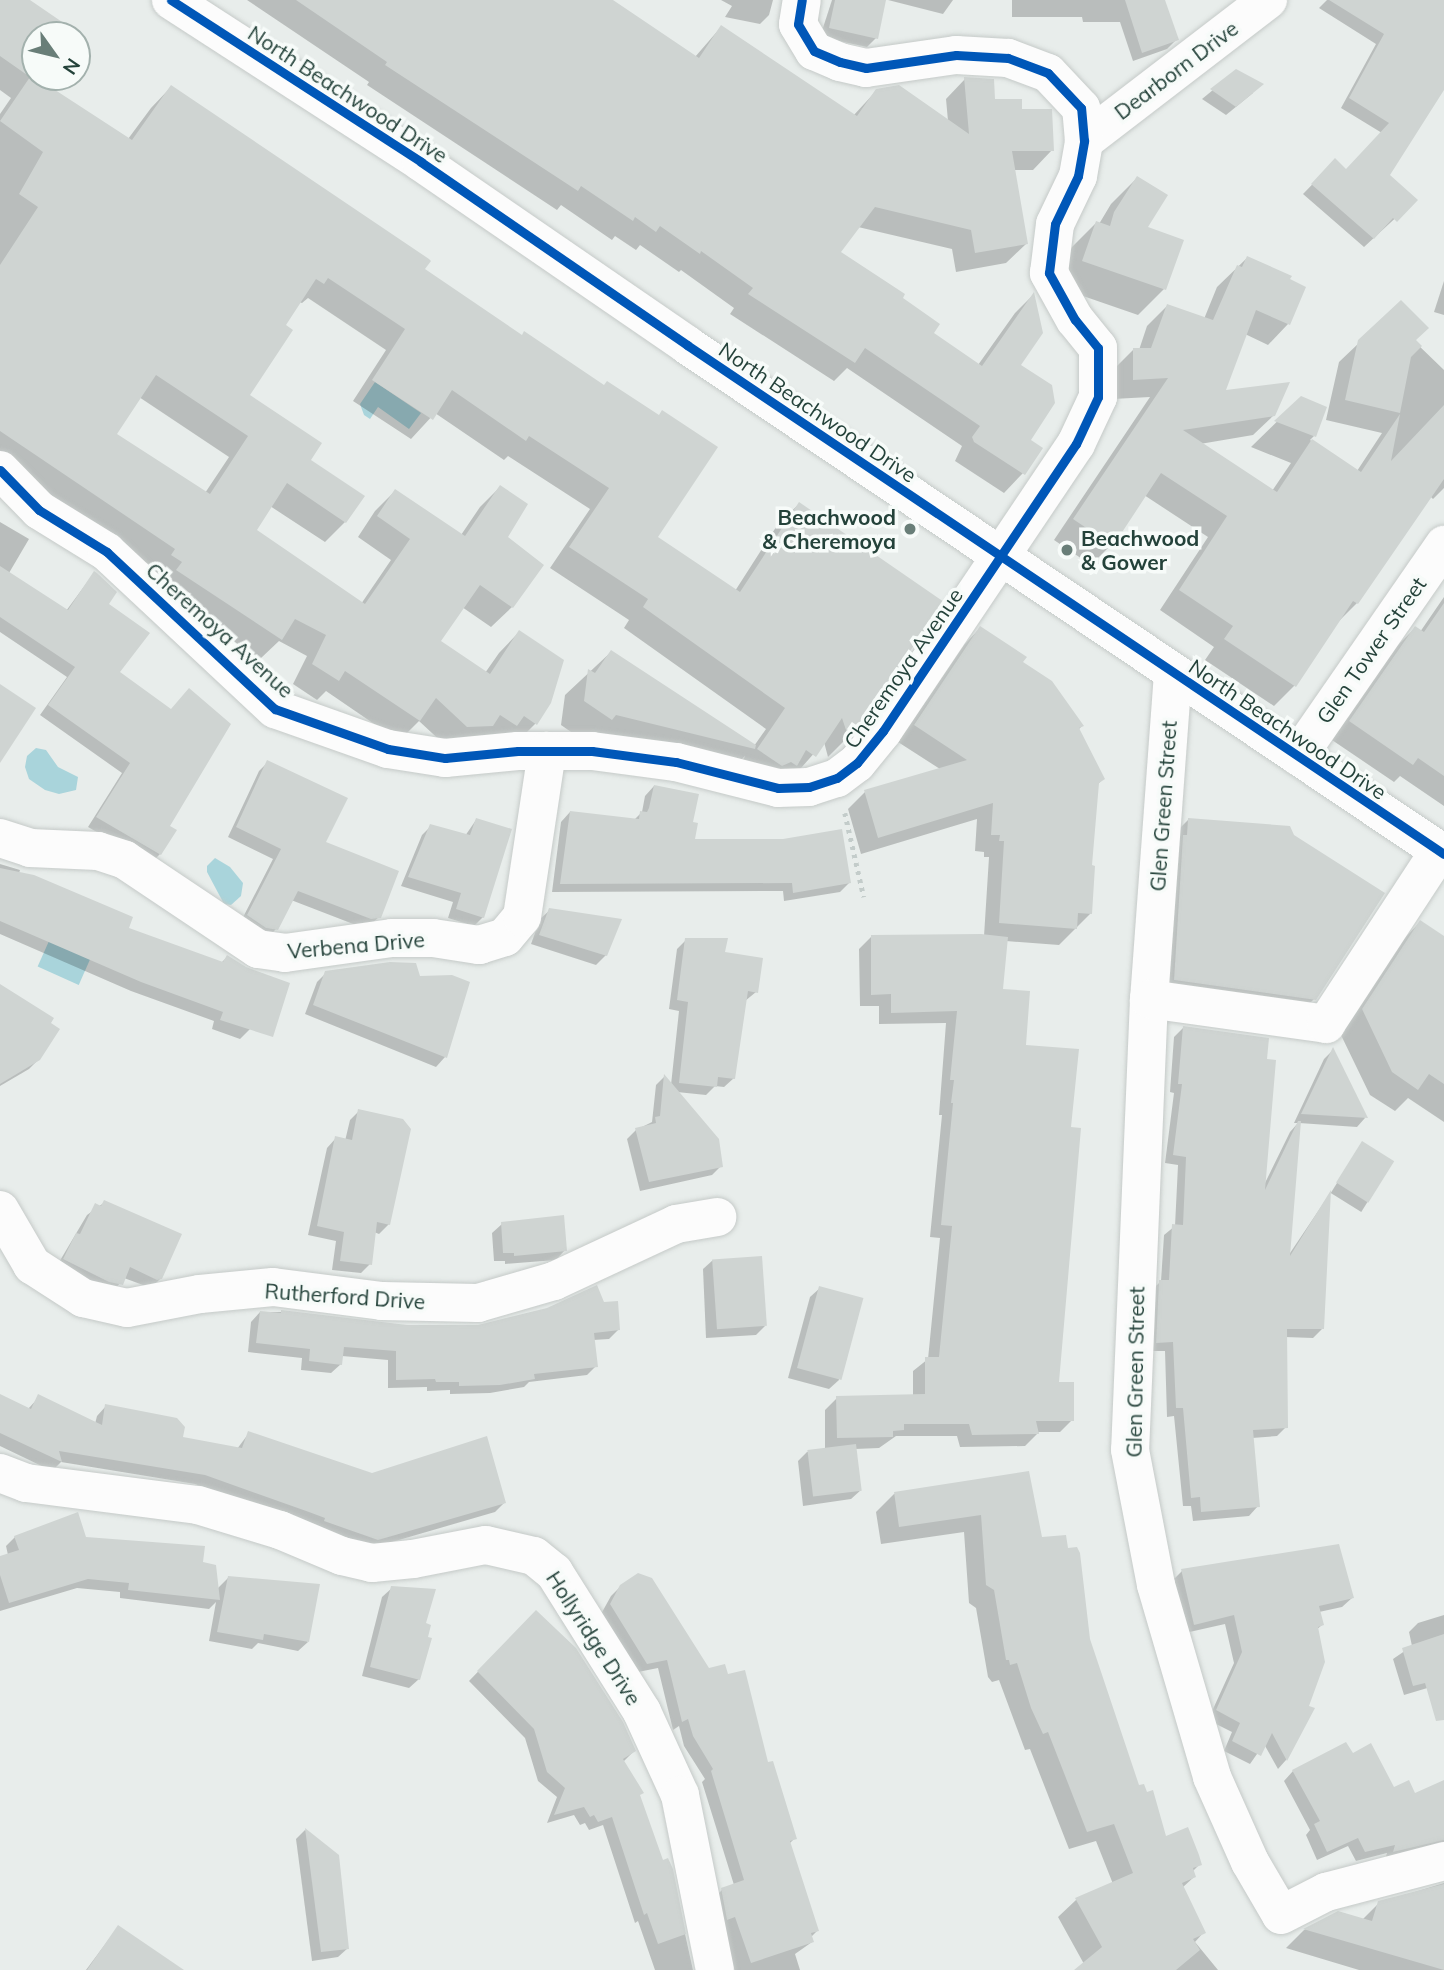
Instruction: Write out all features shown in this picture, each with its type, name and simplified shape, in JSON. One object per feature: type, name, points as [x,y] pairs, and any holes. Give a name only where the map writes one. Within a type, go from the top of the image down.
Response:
[{"type":"street","name":"North Beachwood Drive","points":[[171,0],[421,162],[1441,853]]},
{"type":"street","name":"Cheremoya Avenue","points":[[0,470],[39,510],[107,552],[275,709],[388,748],[445,758],[547,751],[592,751],[676,762],[778,788],[809,787],[837,778],[857,763],[883,732],[1076,444],[1098,397],[1098,348],[1075,320],[1049,273],[1055,224],[1078,176],[1084,141],[1081,108],[1048,73],[1008,58],[956,55],[866,68],[840,62],[814,51],[808,42],[798,24],[802,0]]},
{"type":"street","name":"Dearborn Drive","points":[[1084,141],[1268,0]]},
{"type":"street","name":"Glen Tower Street","points":[[1298,756],[1444,545]]},
{"type":"street","name":"Glen Green Street","points":[[1173,673],[1149,999],[1130,1450],[1156,1585],[1212,1777],[1250,1862],[1281,1915],[1326,1892],[1444,1861]]},
{"type":"street","name":"Verbena Drive","points":[[0,838],[30,848],[98,851],[125,860],[258,949],[285,953],[392,938],[433,938],[479,945],[505,937],[522,918],[547,751]]},
{"type":"street","points":[[1149,999],[1326,1024],[1441,853]]},
{"type":"street","name":"Rutherford Drive","points":[[0,1210],[32,1265],[83,1298],[127,1308],[200,1294],[273,1287],[382,1301],[478,1303],[554,1281],[676,1224],[717,1217]]},
{"type":"street","name":"Hollyridge Drive","points":[[0,1474],[26,1483],[198,1505],[280,1530],[342,1556],[372,1563],[413,1559],[486,1545],[534,1556],[554,1572],[642,1712],[680,1795],[715,1970]]},
{"type":"path","points":[[837,778],[864,897]]},
{"type":"water","points":[[375,382],[421,413],[409,429],[378,407],[370,419],[364,415],[360,404]]},
{"type":"water","points":[[36,748],[46,750],[58,767],[78,777],[76,790],[59,794],[45,790],[29,779],[25,767],[27,756]]},
{"type":"water","points":[[215,858],[230,867],[243,883],[241,896],[231,905],[224,904],[207,872],[207,866]]},
{"type":"water","points":[[49,941],[90,959],[79,985],[38,967]]},
{"type":"building","points":[[0,0],[30,0],[61,21],[21,21],[21,71],[0,56]]},
{"type":"building","points":[[296,0],[613,0],[699,58],[721,25],[857,116],[876,89],[899,85],[969,134],[964,77],[994,79],[995,99],[1022,99],[1022,109],[1052,109],[1054,151],[1012,151],[1028,244],[975,253],[971,230],[875,207],[841,252],[905,294],[903,298],[940,324],[934,333],[982,366],[1034,292],[1043,333],[1021,365],[1052,385],[1055,403],[1031,440],[1043,448],[1025,475],[974,442],[972,437],[980,426],[865,348],[855,363],[748,294],[753,288],[701,251],[700,254],[660,226],[656,232],[635,217],[633,221],[581,186],[578,191],[385,65],[387,62]]},
{"type":"building","points":[[835,0],[886,0],[878,39],[829,28]]},
{"type":"building","points":[[1125,0],[1165,0],[1179,40],[1142,53]]},
{"type":"building","points":[[1329,0],[1444,0],[1444,90],[1390,175],[1418,200],[1397,222],[1393,218],[1374,239],[1311,184],[1335,158],[1346,169],[1389,123],[1349,98],[1384,34]]},
{"type":"building","points":[[1236,69],[1264,84],[1236,107],[1210,89]]},
{"type":"building","points":[[171,85],[429,259],[431,261],[425,269],[522,335],[524,331],[604,385],[607,381],[659,415],[662,410],[718,447],[658,537],[740,592],[799,502],[944,602],[849,739],[842,718],[816,757],[806,750],[797,766],[791,762],[782,766],[757,749],[785,708],[643,607],[648,599],[569,547],[609,488],[529,436],[526,441],[452,390],[433,420],[372,380],[405,329],[328,278],[324,284],[316,279],[286,325],[293,330],[250,395],[322,443],[311,460],[365,496],[346,523],[287,483],[257,530],[365,604],[410,539],[377,516],[395,489],[465,536],[500,485],[528,504],[508,537],[544,565],[513,608],[480,585],[441,641],[490,674],[519,630],[564,660],[551,703],[537,725],[524,716],[517,726],[500,715],[493,726],[467,727],[436,698],[420,721],[345,671],[339,681],[312,664],[326,635],[295,619],[282,640],[176,570],[182,562],[171,555],[175,549],[0,431],[0,265],[38,207],[19,194],[43,152],[0,121],[21,90],[57,91],[132,140]],"holes":[[[156,375],[248,436],[210,494],[117,434]]]},
{"type":"building","points":[[1137,176],[1168,195],[1148,227],[1184,240],[1166,290],[1082,261],[1096,221],[1110,226],[1114,212]]},
{"type":"building","points":[[1247,256],[1292,276],[1290,279],[1306,287],[1290,325],[1256,310],[1226,390],[1290,382],[1275,416],[1183,430],[1277,492],[1312,439],[1361,472],[1400,414],[1391,461],[1444,405],[1444,479],[1358,604],[1353,601],[1296,687],[1224,639],[1233,626],[1179,590],[1227,516],[1161,473],[1113,546],[1073,519],[1168,378],[1133,380],[1133,348],[1151,348],[1167,304],[1213,320],[1237,265],[1242,267]]},
{"type":"building","points":[[1401,300],[1429,328],[1416,340],[1422,346],[1411,357],[1400,413],[1345,400],[1358,340]]},
{"type":"building","points":[[1301,396],[1327,407],[1316,437],[1274,421]]},
{"type":"building","points":[[0,566],[68,610],[94,571],[97,573],[117,592],[109,604],[150,633],[120,672],[171,709],[189,688],[231,724],[170,826],[177,830],[161,855],[96,817],[130,763],[48,705],[75,667],[0,617]]},
{"type":"building","points":[[1444,603],[1444,776],[1418,758],[1413,765],[1349,721],[1415,626],[1424,632]]},
{"type":"building","points":[[980,626],[1027,657],[1023,662],[1052,681],[1084,726],[1079,728],[1105,779],[1099,783],[1092,865],[1095,866],[1092,914],[1078,913],[1077,929],[999,923],[1004,841],[999,841],[1000,835],[991,835],[993,803],[878,838],[864,790],[967,760],[914,725]]},
{"type":"building","points":[[611,650],[756,745],[755,749],[616,715],[612,720],[584,701],[588,669],[595,673]]},
{"type":"building","points":[[0,684],[36,708],[0,763]]},
{"type":"building","points":[[267,760],[348,798],[326,842],[399,871],[381,918],[371,919],[298,891],[278,930],[266,928],[247,915],[281,849],[236,827]]},
{"type":"building","points":[[654,785],[699,794],[693,822],[698,823],[695,839],[783,839],[842,829],[851,883],[793,893],[792,883],[560,884],[570,811],[639,819],[640,811],[647,812],[649,808]]},
{"type":"building","points":[[476,818],[512,829],[484,918],[456,909],[461,893],[408,877],[430,824],[470,835]]},
{"type":"building","points":[[1188,818],[1290,826],[1294,835],[1385,893],[1316,1000],[1174,980],[1183,835],[1187,835]]},
{"type":"building","points":[[0,868],[34,875],[133,917],[129,928],[223,962],[227,955],[246,967],[290,983],[273,1037],[220,1020],[223,1012],[141,982],[0,921]]},
{"type":"building","points":[[549,908],[622,919],[607,956],[539,935]]},
{"type":"building","points":[[1420,920],[1444,936],[1444,1084],[1429,1074],[1418,1090],[1392,1072],[1362,1009]]},
{"type":"building","points":[[981,934],[1008,937],[1003,989],[1030,991],[1026,1045],[1079,1049],[1071,1127],[1081,1128],[1059,1382],[1074,1382],[1074,1421],[1036,1421],[1039,1434],[972,1435],[969,1424],[904,1424],[904,1430],[893,1431],[893,1437],[837,1438],[836,1396],[925,1394],[925,1357],[939,1357],[952,1226],[941,1225],[953,1103],[954,1080],[950,1080],[957,1011],[891,1013],[891,994],[871,995],[871,935]]},
{"type":"building","points":[[685,938],[728,938],[725,952],[763,958],[758,993],[748,991],[735,1079],[718,1077],[717,1087],[679,1083],[688,1002],[677,1000]]},
{"type":"building","points":[[390,962],[416,963],[420,976],[452,975],[470,982],[447,1058],[313,1005],[325,971]]},
{"type":"building","points":[[0,984],[54,1018],[51,1023],[60,1029],[40,1060],[0,1084]]},
{"type":"building","points":[[1183,1026],[1269,1038],[1267,1059],[1276,1060],[1265,1190],[1298,1121],[1301,1121],[1290,1256],[1331,1190],[1324,1329],[1287,1329],[1288,1428],[1253,1430],[1260,1507],[1201,1512],[1200,1497],[1191,1498],[1183,1408],[1176,1408],[1173,1342],[1156,1343],[1159,1280],[1169,1280],[1172,1224],[1183,1225],[1186,1157],[1173,1155],[1182,1084],[1178,1084]]},
{"type":"building","points":[[1333,1047],[1368,1118],[1301,1114]]},
{"type":"building","points":[[664,1074],[719,1139],[723,1167],[649,1182],[635,1128],[656,1123],[655,1117],[660,1116]]},
{"type":"building","points":[[358,1109],[403,1119],[411,1129],[390,1225],[377,1222],[372,1265],[340,1261],[344,1232],[317,1226],[335,1136],[352,1140]]},
{"type":"building","points":[[1362,1141],[1394,1161],[1368,1203],[1336,1183]]},
{"type":"building","points":[[104,1200],[182,1234],[162,1279],[157,1280],[130,1267],[123,1285],[109,1282],[63,1259],[76,1233],[80,1234],[95,1203],[101,1206]]},
{"type":"building","points":[[564,1215],[567,1251],[514,1256],[514,1253],[503,1253],[501,1222]]},
{"type":"building","points":[[762,1256],[767,1326],[717,1329],[712,1259]]},
{"type":"building","points":[[597,1285],[604,1302],[618,1301],[620,1330],[594,1333],[598,1367],[534,1374],[535,1379],[500,1385],[459,1386],[459,1382],[436,1382],[435,1379],[396,1380],[396,1351],[344,1347],[342,1365],[309,1361],[310,1349],[256,1343],[260,1311],[281,1313],[281,1310],[407,1325],[478,1325],[547,1308]]},
{"type":"building","points":[[819,1286],[863,1298],[841,1380],[797,1368]]},
{"type":"building","points":[[0,1394],[31,1409],[38,1394],[102,1425],[105,1404],[177,1418],[185,1427],[183,1437],[242,1448],[248,1431],[372,1473],[487,1436],[506,1503],[378,1540],[205,1475],[59,1451],[62,1462],[0,1433]]},
{"type":"building","points":[[856,1444],[862,1491],[813,1497],[807,1450]]},
{"type":"building","points":[[1029,1471],[1042,1537],[1066,1535],[1068,1548],[1077,1547],[1080,1553],[1090,1639],[1139,1785],[1144,1784],[1147,1792],[1153,1790],[1166,1836],[1188,1827],[1202,1865],[1193,1868],[1196,1877],[1182,1883],[1206,1933],[1193,1939],[1200,1950],[1176,1970],[1074,1970],[1102,1947],[1075,1898],[1133,1873],[1114,1824],[1087,1832],[1048,1732],[1043,1734],[1031,1708],[1017,1663],[1010,1665],[1009,1660],[1006,1660],[994,1590],[986,1585],[981,1515],[899,1527],[894,1492]]},
{"type":"building","points":[[78,1512],[86,1537],[205,1546],[203,1562],[216,1565],[220,1600],[128,1590],[129,1583],[88,1579],[9,1603],[0,1575],[0,1556],[19,1550],[14,1536]]},
{"type":"building","points":[[1339,1544],[1354,1598],[1319,1606],[1324,1625],[1318,1627],[1325,1662],[1309,1706],[1315,1708],[1287,1761],[1272,1733],[1261,1756],[1232,1741],[1240,1723],[1216,1710],[1242,1652],[1234,1615],[1194,1625],[1181,1569]]},
{"type":"building","points":[[638,1573],[652,1578],[709,1668],[725,1664],[728,1674],[745,1670],[768,1762],[773,1761],[797,1839],[790,1841],[819,1931],[811,1933],[814,1942],[751,1963],[735,1917],[727,1920],[721,1888],[744,1880],[711,1771],[713,1769],[693,1736],[688,1719],[682,1722],[667,1660],[647,1664],[610,1604],[620,1585]]},
{"type":"building","points":[[228,1576],[320,1584],[309,1642],[264,1634],[263,1640],[217,1632]]},
{"type":"building","points":[[391,1586],[436,1589],[426,1623],[431,1625],[428,1637],[432,1638],[420,1680],[370,1667]]},
{"type":"building","points":[[536,1610],[576,1648],[623,1722],[636,1751],[623,1759],[644,1793],[640,1795],[663,1860],[668,1858],[673,1869],[686,1934],[658,1944],[647,1913],[644,1915],[612,1817],[598,1822],[594,1815],[590,1817],[584,1807],[554,1815],[565,1788],[547,1772],[534,1729],[477,1671]]},
{"type":"building","points":[[1444,1634],[1444,1720],[1436,1721],[1425,1683],[1413,1686],[1402,1648]]},
{"type":"building","points":[[1346,1742],[1353,1753],[1371,1743],[1394,1787],[1409,1780],[1415,1793],[1444,1780],[1444,1840],[1393,1852],[1395,1845],[1365,1852],[1358,1838],[1327,1852],[1314,1824],[1320,1821],[1292,1770]]},
{"type":"building","points":[[305,1828],[339,1855],[349,1949],[321,1952]]},
{"type":"building","points":[[1444,1884],[1444,1970],[1303,1929],[1338,1911],[1372,1921],[1378,1901]]},
{"type":"building","points":[[118,1925],[184,1970],[87,1970]]},
{"type":"cycle path","points":[[171,0],[421,162],[687,345],[1444,854]]},
{"type":"cycle path","points":[[0,470],[39,510],[107,552],[275,709],[388,749],[445,758],[518,751],[592,751],[676,762],[778,788],[809,787],[837,778],[857,763],[883,731],[1076,444],[1098,397],[1098,348],[1075,320],[1049,273],[1055,224],[1078,176],[1084,141],[1081,108],[1048,73],[1008,58],[956,55],[866,68],[840,62],[814,51],[798,24],[802,0]]},
{"type":"place","name":"Beachwood & Cheremoya","points":[[910,529]]},
{"type":"place","name":"Beachwood & Gower","points":[[1067,550]]}]
